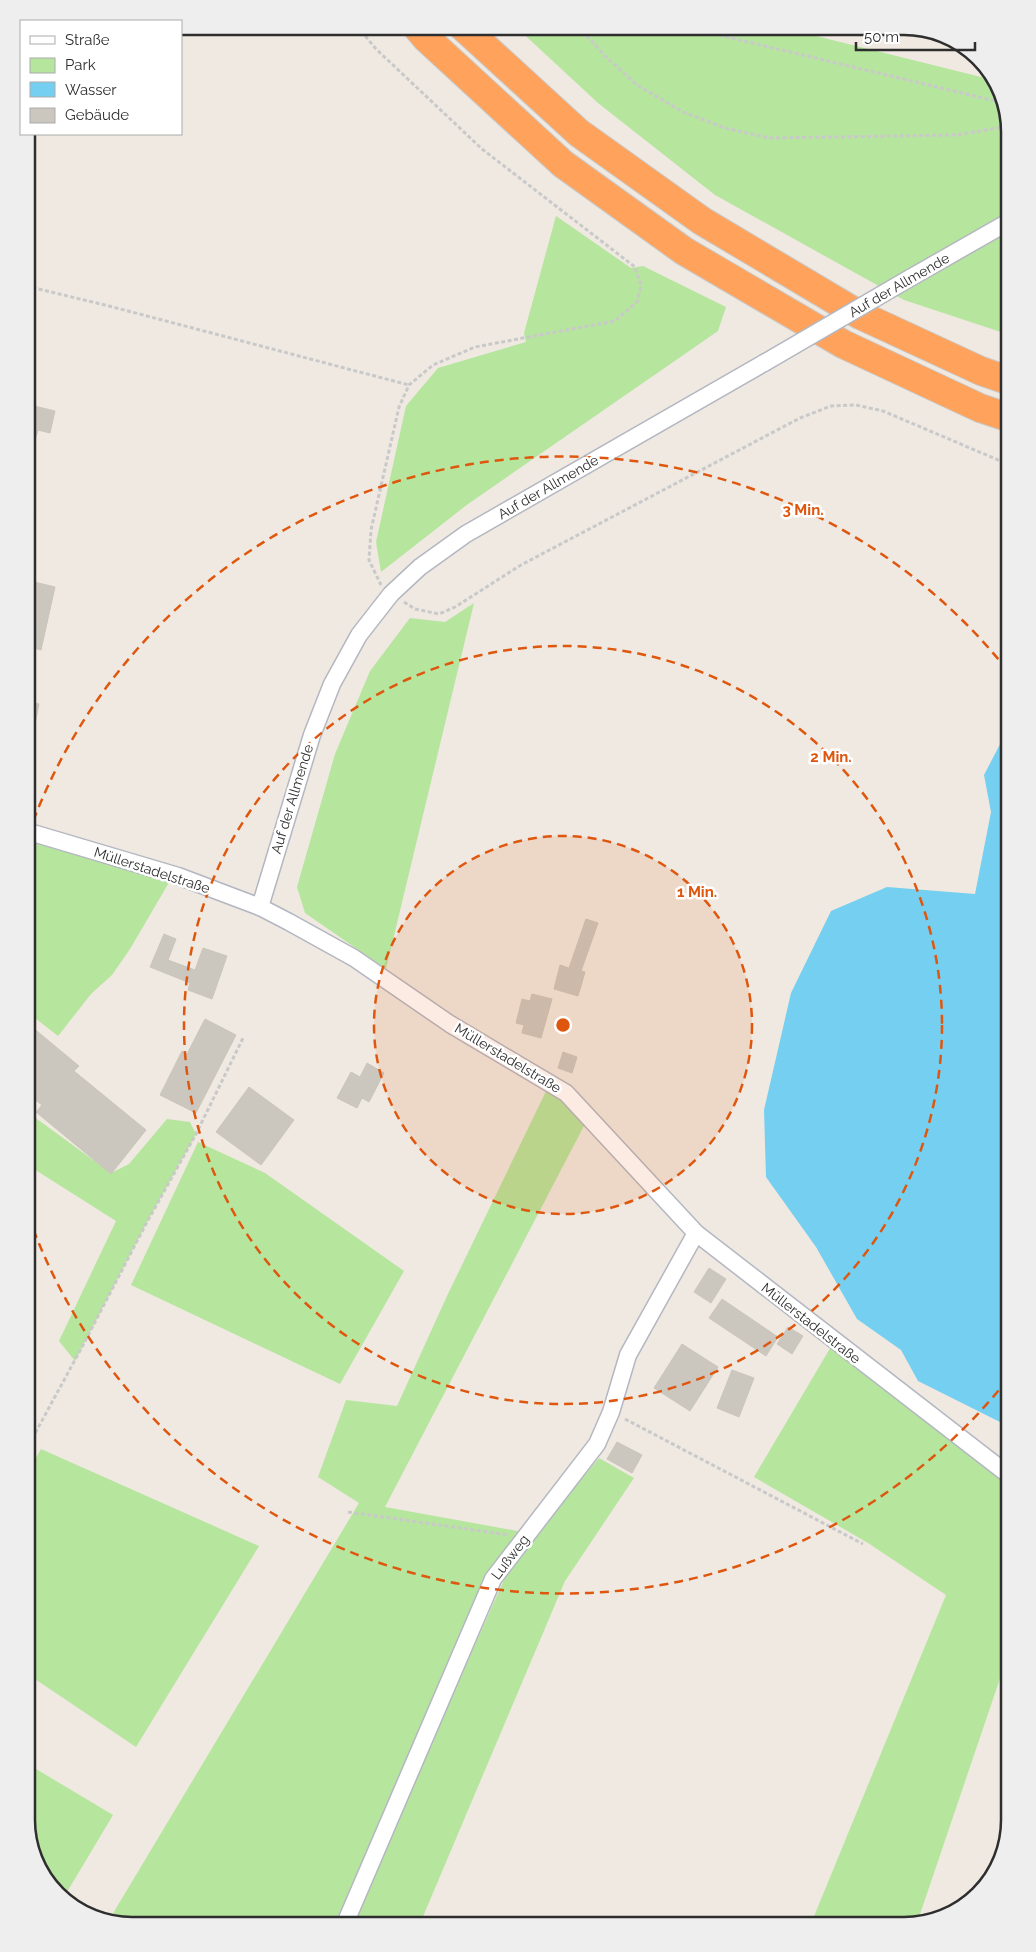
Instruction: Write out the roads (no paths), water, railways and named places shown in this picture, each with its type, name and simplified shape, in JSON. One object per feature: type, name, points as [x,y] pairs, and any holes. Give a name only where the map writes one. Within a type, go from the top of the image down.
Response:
[{"type":"highway","points":[[426,35],[563,164],[684,251],[842,344],[980,408],[1001,415]]},
{"type":"highway","points":[[472,35],[579,133],[702,221],[860,316],[981,371],[1001,378]]},
{"type":"street","name":"Auf der Allmende","points":[[260,907],[312,735],[332,684],[359,636],[391,594],[420,567],[466,534],[1001,226]]},
{"type":"street","name":"Müllerstadelstraße","points":[[35,834],[178,876],[260,907],[354,958],[450,1024],[566,1092],[696,1233],[1001,1469]]},
{"type":"street","name":"Lußweg","points":[[348,1917],[493,1579],[597,1444],[611,1412],[628,1356],[696,1233]]},
{"type":"water","points":[[1001,742],[1001,1422],[918,1381],[901,1350],[857,1319],[816,1247],[766,1177],[764,1110],[791,993],[831,911],[887,887],[975,894],[991,812],[984,775]]}]
